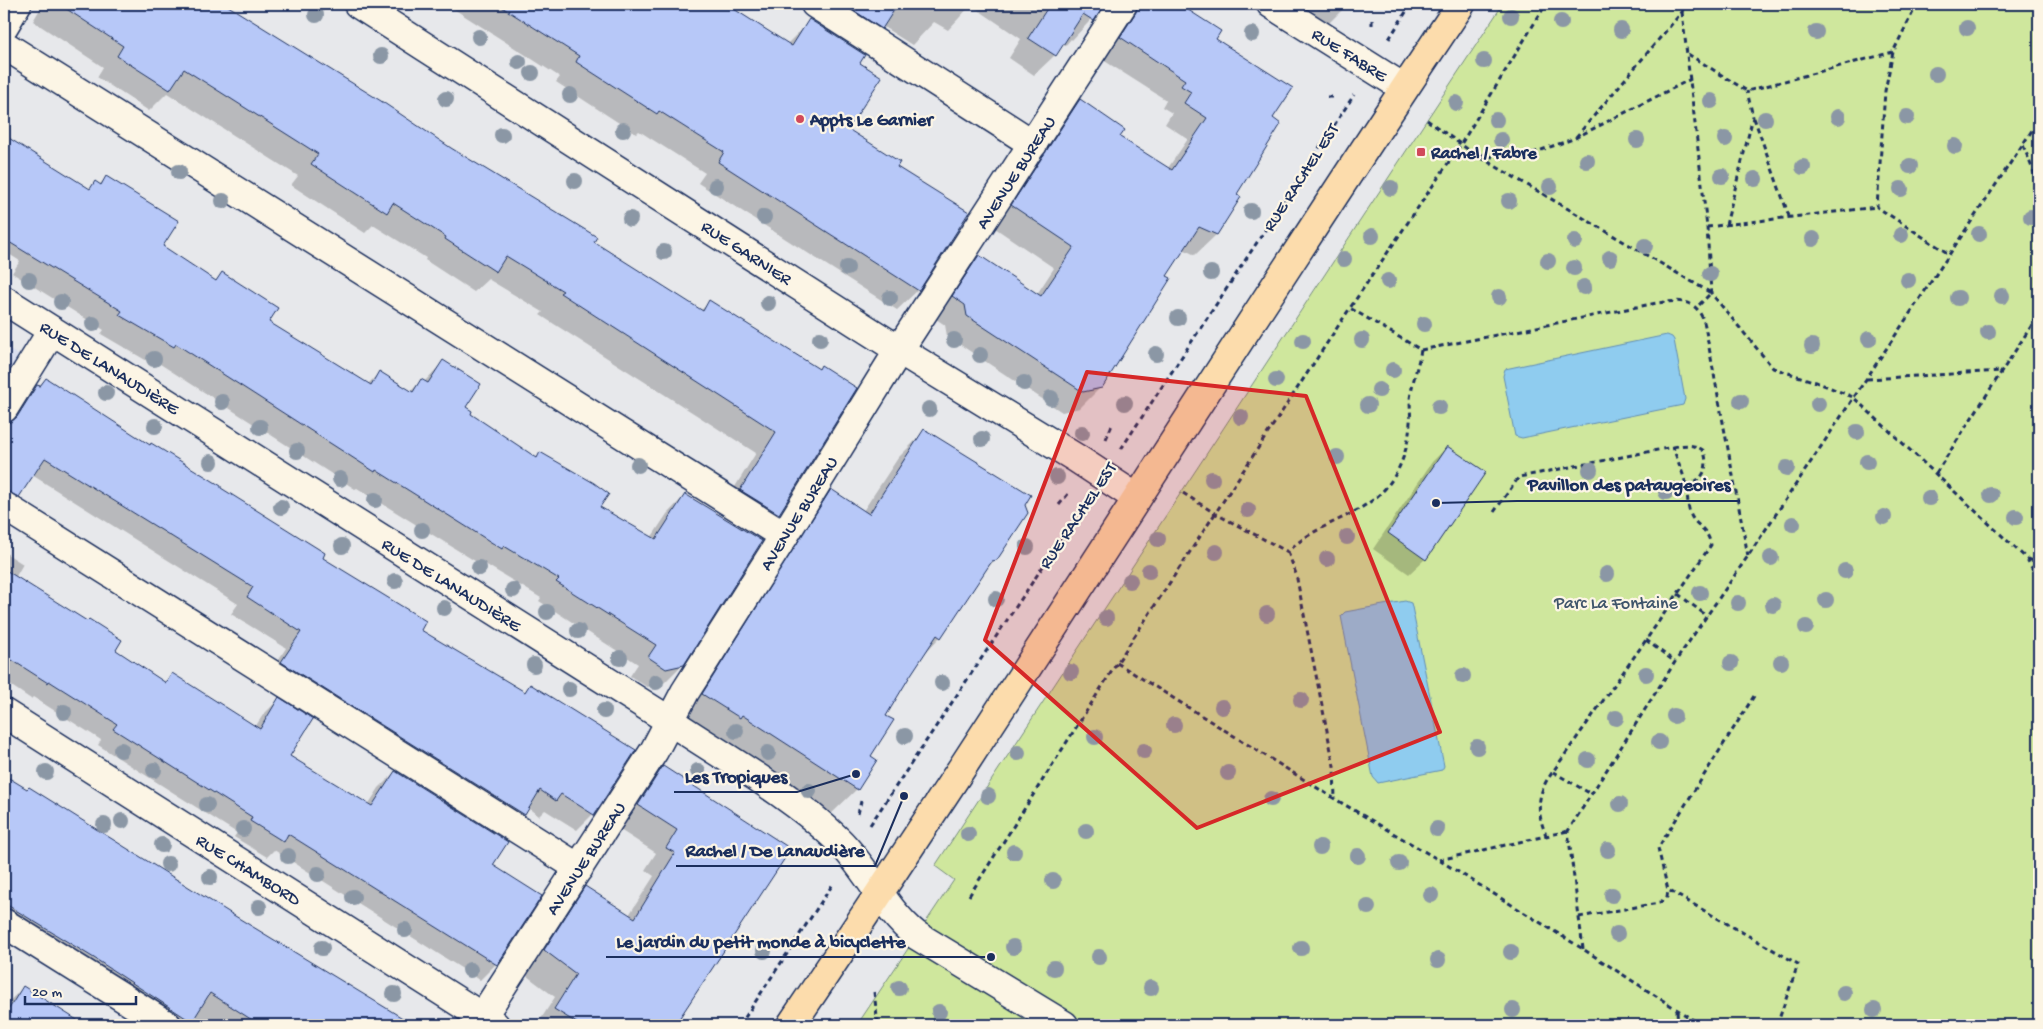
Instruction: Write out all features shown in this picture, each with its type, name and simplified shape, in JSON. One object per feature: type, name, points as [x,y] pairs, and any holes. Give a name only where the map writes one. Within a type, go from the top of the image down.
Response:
[{"type":"main road","points":[[791,1025],[1404,88],[1461,4]]},
{"type":"street","points":[[4,26],[17,4]]},
{"type":"street","name":"RUE GARNIER","points":[[358,4],[899,350],[1076,458],[1137,498]]},
{"type":"street","points":[[815,4],[1034,144]]},
{"type":"street","name":"AVENUE BUREAU","points":[[484,1023],[579,868],[654,751],[685,692],[899,350],[1123,4]]},
{"type":"street","name":"RUE FABRE","points":[[1271,4],[1404,88]]},
{"type":"street","points":[[4,45],[784,536]]},
{"type":"street","name":"RUE DE LANAUDIÈRE","points":[[4,300],[670,721],[818,820],[851,854],[878,894],[904,926],[1064,1025]]},
{"type":"street","points":[[4,408],[52,331]]},
{"type":"street","points":[[4,506],[579,868]]},
{"type":"street","name":"RUE CHAMBORD","points":[[4,713],[484,1023]]},
{"type":"street","points":[[4,923],[167,1025]]},
{"type":"path","name":"RUE RACHEL EST","points":[[740,1025],[851,854],[1372,68],[1412,4]]},
{"type":"path","points":[[968,896],[1117,663],[1350,308],[1461,144],[1546,4]]},
{"type":"path","points":[[1574,139],[1682,12],[1686,4]]},
{"type":"path","points":[[1877,206],[1886,91],[1893,52],[1917,4]]},
{"type":"path","points":[[1682,12],[1707,228],[1711,293],[1696,308]]},
{"type":"path","points":[[1372,19],[1372,25]]},
{"type":"path","points":[[1747,92],[1893,52]]},
{"type":"path","points":[[1688,54],[1747,92],[1753,117],[1790,219]]},
{"type":"path","points":[[1473,153],[1493,157],[1524,156],[1574,139],[1691,79]]},
{"type":"path","points":[[1327,97],[1332,97]]},
{"type":"path","points":[[1726,225],[1753,117]]},
{"type":"path","points":[[1428,120],[1473,153],[1711,293],[1773,368],[1816,382],[1853,398],[2027,559],[2039,581]]},
{"type":"path","points":[[1583,949],[1568,831],[1675,662],[1867,379],[2039,120]]},
{"type":"path","points":[[2023,145],[2039,185]]},
{"type":"path","points":[[1707,228],[1790,219],[1877,206],[1949,254]]},
{"type":"path","points":[[1350,308],[1421,350],[1658,303],[1677,301],[1689,303],[1702,316],[1705,326],[1748,556]]},
{"type":"path","points":[[1936,473],[2039,314]]},
{"type":"path","points":[[1288,552],[1297,542],[1366,505],[1386,490],[1399,470],[1410,424],[1410,399],[1421,350]]},
{"type":"path","points":[[1867,379],[2002,371]]},
{"type":"path","points":[[1494,512],[1519,477],[1673,447],[1698,446],[1704,451],[1706,468],[1696,482],[1686,485]]},
{"type":"path","points":[[1546,836],[1540,816],[1540,792],[1711,545],[1709,535],[1702,526],[1693,520],[1686,485],[1673,447]]},
{"type":"path","points":[[1183,493],[1216,514],[1288,552],[1296,574],[1334,766],[1335,799]]},
{"type":"path","points":[[2027,559],[2039,563]]},
{"type":"path","points":[[1678,594],[1707,616]]},
{"type":"path","points":[[1646,640],[1675,662]]},
{"type":"path","points":[[1117,663],[1335,799],[1439,860],[1583,949],[1701,1025]]},
{"type":"path","points":[[1579,917],[1659,903],[1666,897],[1668,890],[1658,848],[1754,696]]},
{"type":"path","points":[[1553,772],[1591,794]]},
{"type":"path","points":[[1439,860],[1568,831]]},
{"type":"path","points":[[1668,890],[1798,964],[1777,1025]]},
{"type":"path","points":[[874,992],[878,1025]]},
{"type":"path","points":[[1677,1010],[1678,1025]]},
{"type":"highlighted area","points":[[1087,372],[1306,396],[1440,732],[1197,828],[985,640]]},
{"type":"shaded area","points":[[4,346],[21,357],[4,383]]},
{"type":"green space","name":"Parc La Fontaine","points":[[1503,4],[2039,4],[2039,1025],[857,1025],[954,880],[935,866]]},
{"type":"water","points":[[1667,335],[1674,340],[1685,399],[1683,405],[1522,438],[1515,436],[1503,376],[1505,369]]},
{"type":"water","points":[[1405,601],[1411,603],[1412,607],[1444,766],[1442,770],[1378,783],[1373,777],[1341,616],[1345,612]]},
{"type":"building","points":[[59,4],[225,4],[381,101],[451,148],[597,237],[594,242],[703,311],[709,300],[819,369],[821,365],[857,388],[779,514],[740,490],[776,432],[560,293],[563,291],[506,256],[496,272],[393,203],[387,213],[311,164],[318,154],[184,69],[170,90],[117,56],[123,46]]},
{"type":"building","points":[[497,4],[726,4],[792,46],[809,19],[865,55],[860,63],[882,77],[848,129],[900,162],[897,167],[969,212],[919,291],[718,162],[724,152],[659,111],[657,114],[576,62],[579,56]]},
{"type":"building","points":[[844,4],[898,4],[882,29]]},
{"type":"building","points":[[1050,4],[1105,4],[1094,21],[1083,14],[1056,56],[1028,38]]},
{"type":"building","points":[[1138,4],[1179,4],[1221,31],[1216,39],[1293,88],[1273,118],[1281,124],[1237,194],[1241,197],[1217,235],[1199,227],[1167,276],[1171,278],[1102,388],[1083,392],[967,316],[965,305],[952,296],[979,255],[1041,296],[1074,247],[1011,205],[1080,99],[1125,130],[1120,137],[1172,170],[1207,118],[1184,103],[1191,92],[1181,86],[1185,80],[1120,37],[1136,12]]},
{"type":"building","points":[[4,135],[90,189],[95,181],[101,185],[106,176],[179,221],[163,246],[216,281],[222,272],[278,308],[269,322],[371,385],[379,371],[413,392],[421,379],[428,383],[443,360],[481,384],[466,407],[472,411],[471,414],[537,458],[540,452],[594,483],[609,494],[600,507],[656,539],[685,494],[762,541],[684,665],[666,669],[648,657],[656,645],[556,582],[559,579],[504,546],[502,549],[376,470],[375,472],[176,344],[174,347],[119,315],[122,311],[4,239]]},
{"type":"building","points":[[46,378],[325,553],[323,558],[426,621],[421,630],[525,692],[530,684],[636,750],[594,815],[561,794],[556,801],[540,790],[525,815],[281,662],[301,632],[247,597],[253,587],[45,458],[19,497],[4,491],[4,424],[11,422],[17,417],[37,385],[40,386]]},
{"type":"building","points":[[924,429],[1031,495],[1025,505],[1028,513],[997,560],[992,561],[941,638],[937,635],[910,676],[886,716],[894,720],[871,756],[877,760],[858,790],[742,715],[740,718],[702,694],[831,489],[869,514]]},
{"type":"building","points":[[1447,446],[1486,472],[1426,560],[1388,533]]},
{"type":"building","points":[[4,569],[87,621],[89,619],[122,640],[116,650],[166,683],[172,673],[260,729],[279,697],[313,719],[290,756],[372,806],[395,771],[508,842],[493,865],[542,896],[497,965],[288,834],[284,842],[250,821],[252,817],[113,729],[117,724],[4,655]]},
{"type":"building","points":[[663,766],[791,849],[675,1025],[580,1025],[554,1009],[576,974],[544,950],[585,886],[635,918],[675,853],[666,848],[677,830],[638,805]]},
{"type":"building","points":[[4,775],[27,789],[29,787],[414,1025],[260,1025],[210,993],[192,1022],[94,958],[4,903]]},
{"type":"building","points":[[23,986],[85,1025],[4,1025],[4,1017]]},
{"type":"place","name":"Appts Le Garnier","points":[[800,119]]},
{"type":"place","name":"Rachel / Fabre","points":[[1421,152]]},
{"type":"place","name":"Pavillon des pataugeoires","points":[[1436,503]]},
{"type":"place","name":"Les Tropiques","points":[[856,774]]},
{"type":"place","name":"Rachel / De Lanaudière","points":[[904,796]]},
{"type":"place","name":"Le jardin du petit monde à bicyclette","points":[[991,957]]}]
